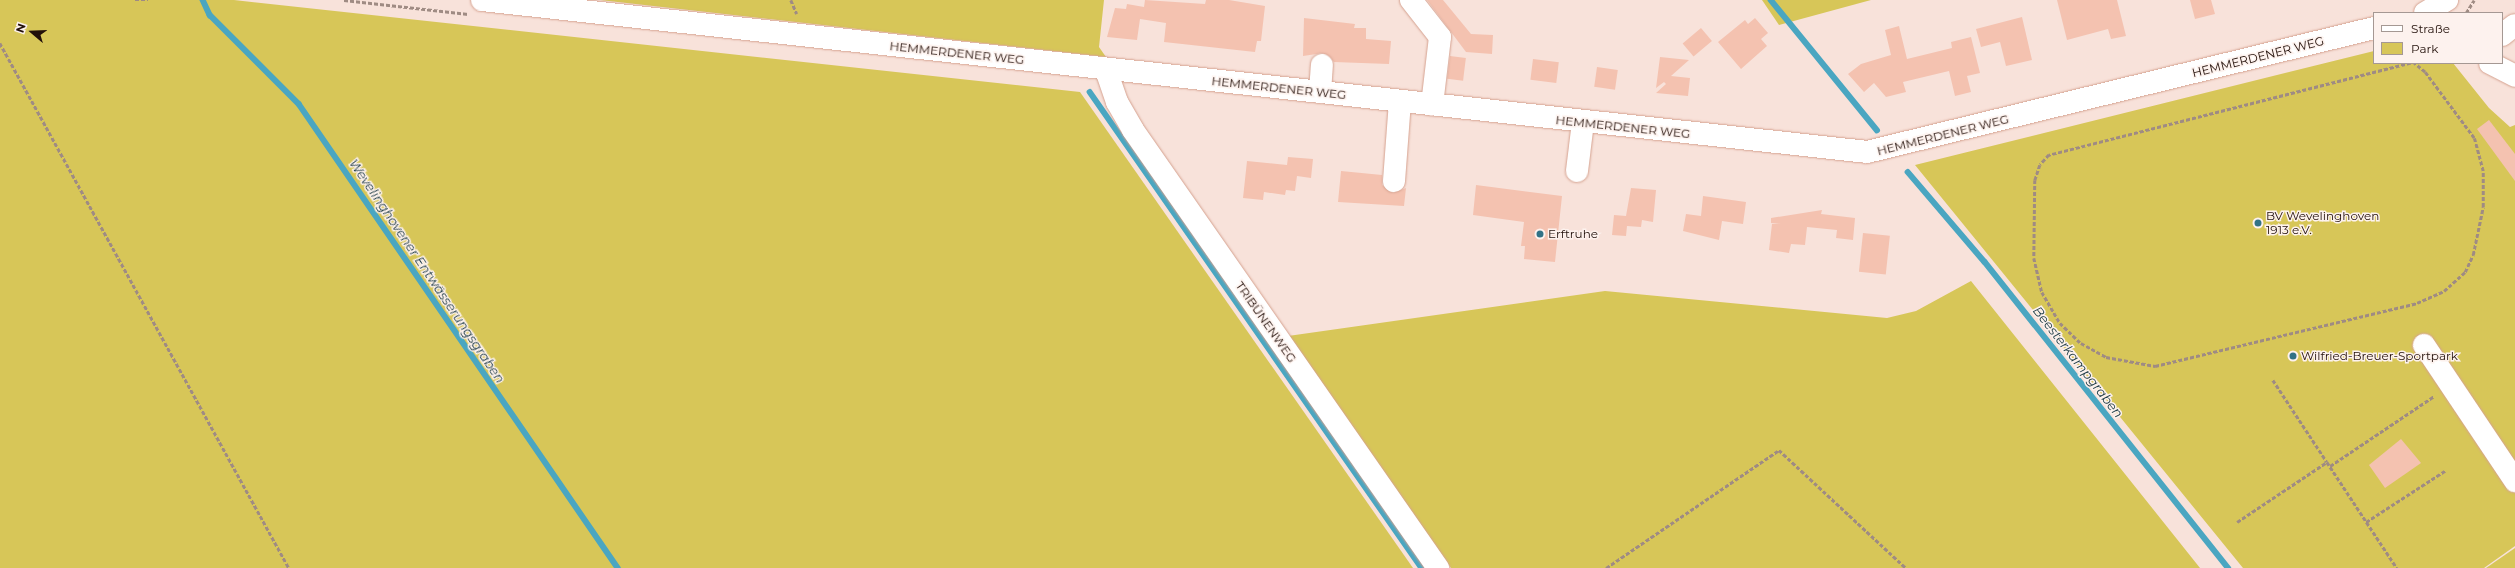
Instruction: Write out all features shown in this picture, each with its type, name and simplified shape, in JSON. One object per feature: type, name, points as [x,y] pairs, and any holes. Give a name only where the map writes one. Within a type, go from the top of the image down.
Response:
[{"type":"main road","name":"HEMMERDENER WEG","points":[[482,0],[1583,122],[1878,152],[2373,28]]},
{"type":"main road","points":[[1411,0],[1440,37],[1432,105]]},
{"type":"main road","points":[[2503,34],[2515,26]]},
{"type":"main road","points":[[2492,64],[2515,76]]},
{"type":"main road","points":[[1320,92],[1322,66]]},
{"type":"main road","name":"TRIBÜNENWEG","points":[[1106,70],[1117,102],[1133,130],[1438,568]]},
{"type":"main road","points":[[1394,181],[1400,102]]},
{"type":"main road","points":[[1577,171],[1583,122]]},
{"type":"main road","points":[[2424,346],[2515,480]]},
{"type":"path","points":[[135,0],[148,0]]},
{"type":"path","points":[[2467,12],[2474,0]]},
{"type":"path","points":[[0,43],[289,568]]},
{"type":"path","points":[[2409,64],[2049,155],[2040,165],[2035,180],[2034,254],[2040,288],[2054,316],[2073,336],[2097,353],[2125,363],[2156,366],[2417,303],[2444,291],[2465,272],[2474,255],[2483,207],[2483,171],[2474,138],[2425,72],[2414,64]]},
{"type":"path","points":[[2273,380],[2397,568]]},
{"type":"path","points":[[2330,466],[2451,385]]},
{"type":"path","points":[[1606,568],[1779,450],[1906,568]]},
{"type":"path","points":[[2237,522],[2327,462]]},
{"type":"path","points":[[2366,522],[2446,470]]},
{"type":"green space","points":[[0,0],[234,0],[1080,92],[1413,568],[0,568]]},
{"type":"green space","points":[[600,0],[1104,0],[1099,47],[1106,57]]},
{"type":"green space","points":[[1762,0],[1871,0],[1779,25]]},
{"type":"green space","name":"Wilfried-Breuer-Sportpark","points":[[2373,51],[2373,64],[2454,64],[2489,108],[2510,127],[2515,125],[2515,546],[2484,568],[2243,568],[1915,165]]},
{"type":"green space","points":[[1971,281],[2200,568],[1451,568],[1288,336],[1605,291],[1887,318],[1916,311]]},
{"type":"green space","points":[[2515,548],[2515,568],[2486,568]]},
{"type":"building","points":[[1145,0],[1205,4],[1206,0],[1229,0],[1265,6],[1261,41],[1257,41],[1255,52],[1164,42],[1166,23],[1140,19],[1137,40],[1107,37],[1115,8],[1126,9],[1127,4],[1144,7]]},
{"type":"building","points":[[1427,0],[1443,0],[1471,34],[1493,35],[1492,54],[1466,52]]},
{"type":"building","points":[[2057,0],[2117,0],[2126,36],[2111,39],[2108,29],[2067,40]]},
{"type":"building","points":[[2190,0],[2211,0],[2215,14],[2195,19]]},
{"type":"building","points":[[2022,17],[2032,60],[2006,66],[2000,42],[1981,47],[1976,29]]},
{"type":"building","points":[[1304,18],[1355,24],[1354,28],[1366,28],[1366,39],[1391,41],[1389,64],[1334,62],[1323,53],[1303,56]]},
{"type":"building","points":[[1755,18],[1768,33],[1761,39],[1767,46],[1741,69],[1718,42],[1745,20],[1748,24]]},
{"type":"building","points":[[1899,26],[1907,59],[1952,48],[1951,42],[1971,37],[1980,73],[1967,76],[1971,92],[1955,96],[1949,71],[1903,82],[1906,92],[1886,97],[1874,83],[1864,92],[1848,74],[1861,64],[1891,55],[1885,30]]},
{"type":"building","points":[[1701,28],[1712,41],[1694,56],[1683,43]]},
{"type":"building","points":[[1450,56],[1466,58],[1463,81],[1447,79]]},
{"type":"building","points":[[1660,57],[1689,60],[1671,76],[1690,78],[1688,96],[1656,93],[1666,84],[1664,82],[1656,88]]},
{"type":"building","points":[[1533,59],[1559,62],[1556,83],[1530,80]]},
{"type":"building","points":[[1597,67],[1618,70],[1615,90],[1594,87]]},
{"type":"building","points":[[2489,120],[2515,154],[2515,181],[2477,129]]},
{"type":"building","points":[[1288,157],[1313,159],[1311,178],[1297,176],[1295,191],[1286,190],[1285,195],[1264,192],[1263,200],[1243,198],[1247,161],[1287,165]]},
{"type":"building","points":[[1341,171],[1382,175],[1382,185],[1393,193],[1406,188],[1404,206],[1338,202]]},
{"type":"building","points":[[1476,185],[1562,196],[1555,262],[1524,259],[1525,246],[1521,246],[1524,222],[1473,215]]},
{"type":"building","points":[[1631,188],[1656,190],[1653,222],[1642,220],[1641,227],[1627,226],[1626,236],[1612,235],[1614,215],[1626,216]]},
{"type":"building","points":[[1703,196],[1746,202],[1743,224],[1722,221],[1719,240],[1683,231],[1686,214],[1701,216]]},
{"type":"building","points":[[1822,210],[1821,214],[1855,218],[1853,240],[1836,238],[1837,230],[1807,227],[1805,245],[1791,244],[1789,253],[1769,250],[1772,224],[1781,224],[1771,223],[1771,218]]},
{"type":"building","points":[[1863,233],[1890,236],[1886,275],[1859,272]]},
{"type":"building","points":[[2401,439],[2421,463],[2385,488],[2369,465]]},
{"type":"waterway","name":"Wevelinghovener Entwässerungsgraben","points":[[203,0],[210,15],[299,104],[618,568]]},
{"type":"waterway","name":"Beesterkampgraben","points":[[1771,0],[1877,130]]},
{"type":"waterway","points":[[1090,92],[1422,568]]},
{"type":"waterway","name":"Beesterkampgraben","points":[[1908,172],[1985,262],[2228,568]]},
{"type":"place","name":"BV Wevelinghoven 1913 e.V.","points":[[2258,223]]},
{"type":"place","name":"Erftruhe","points":[[1540,234]]},
{"type":"place","name":"Wilfried-Breuer-Sportpark","points":[[2293,356]]}]
